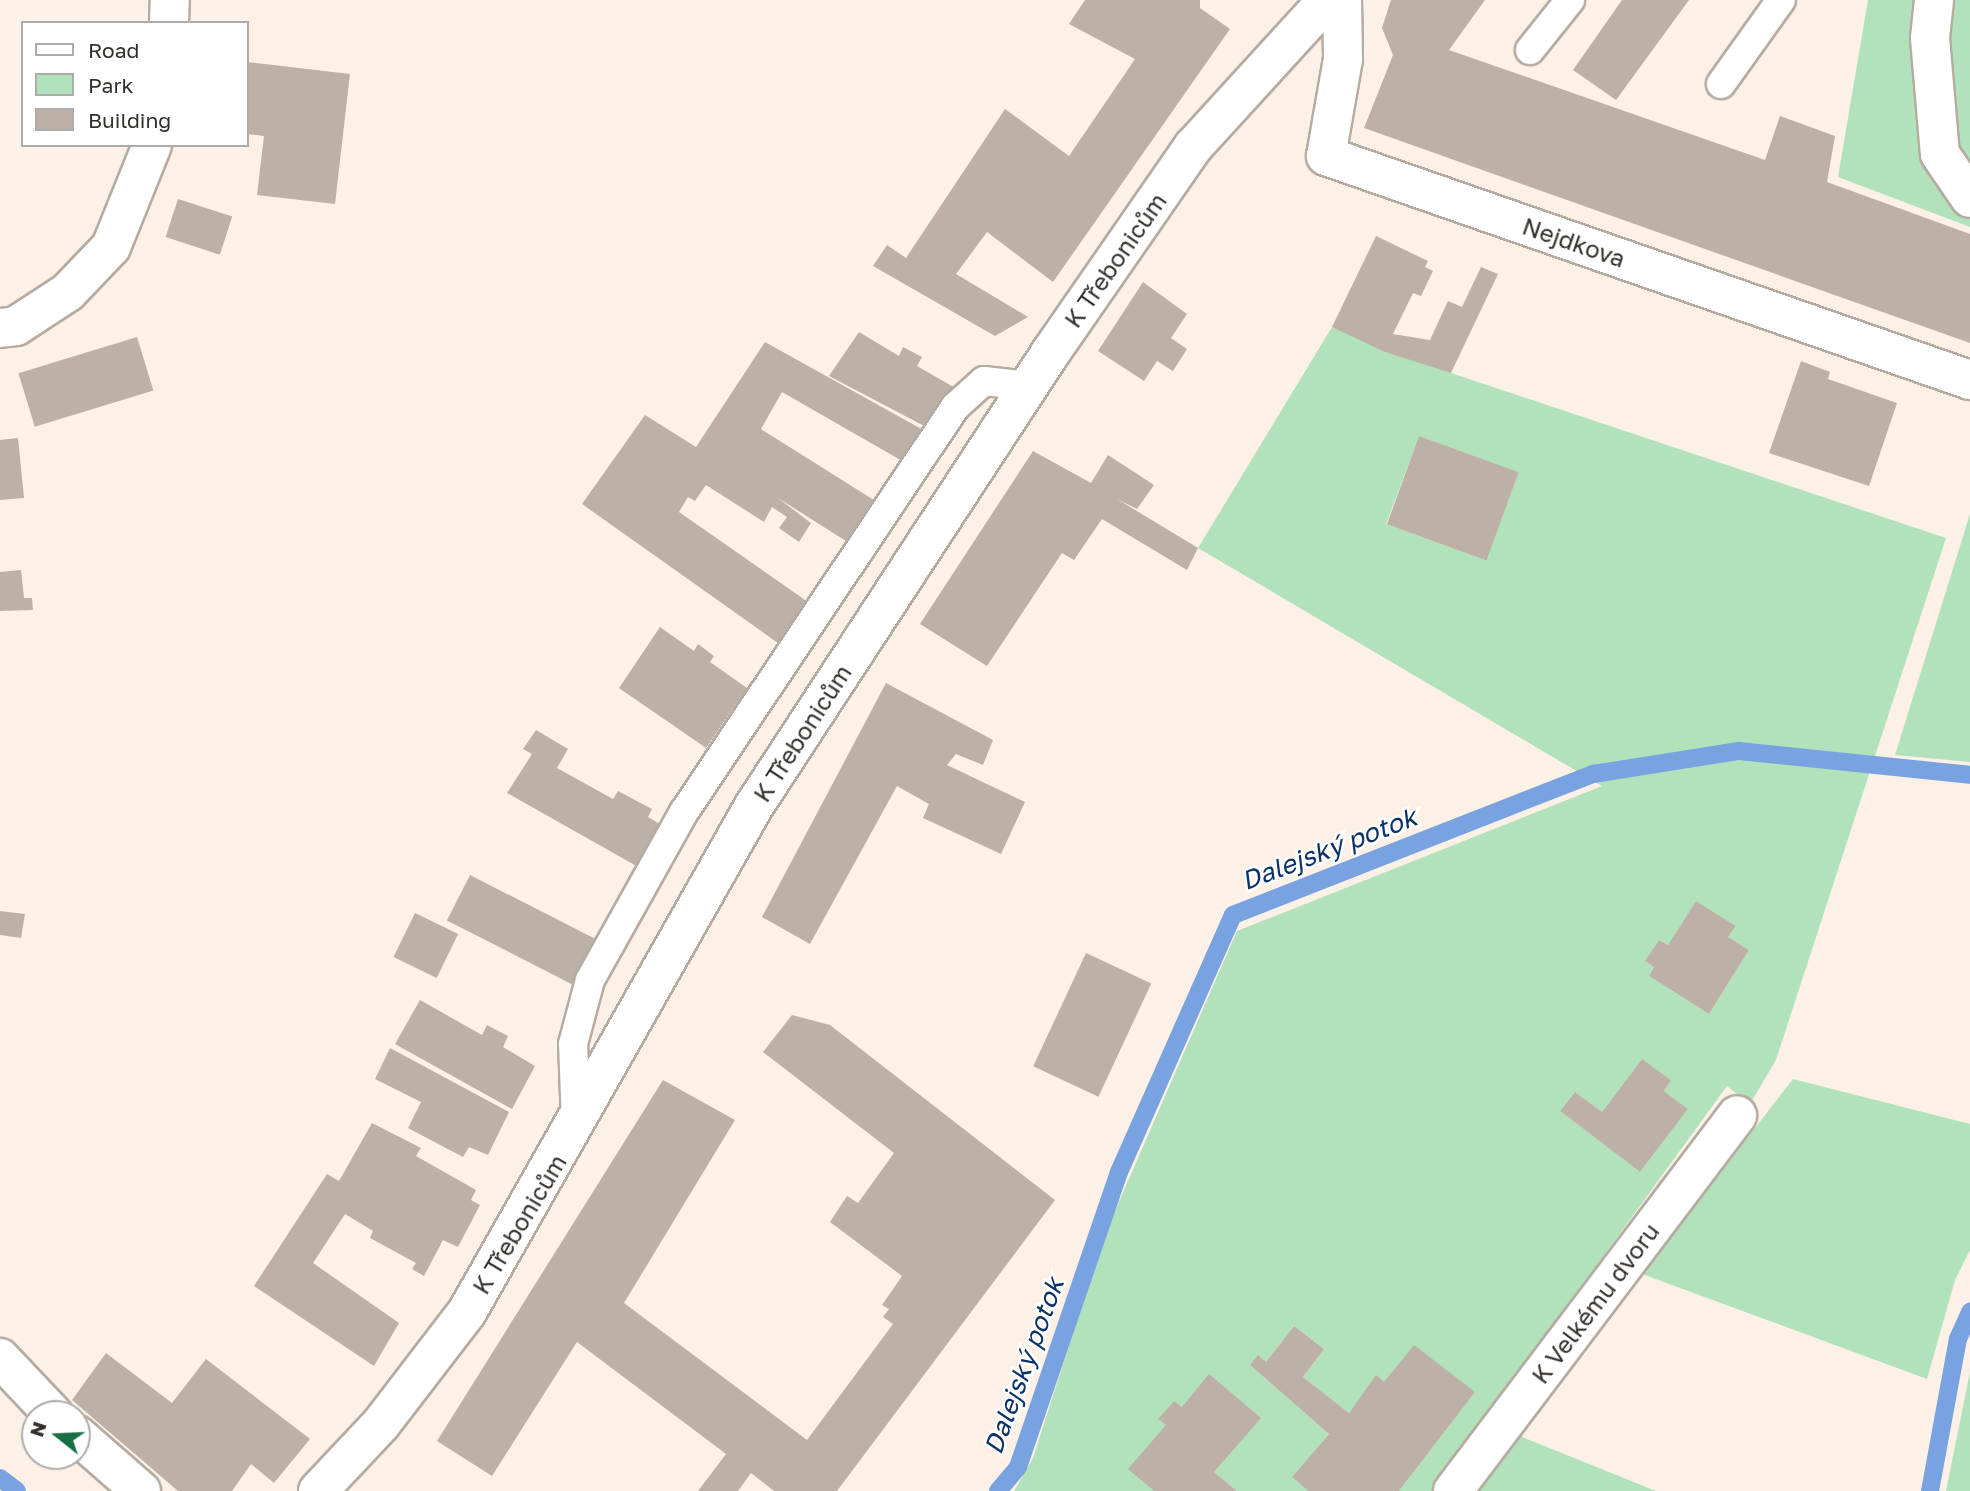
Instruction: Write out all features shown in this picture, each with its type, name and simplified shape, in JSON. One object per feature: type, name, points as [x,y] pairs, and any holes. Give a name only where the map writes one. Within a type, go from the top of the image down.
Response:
[{"type":"street","points":[[169,21],[170,0]]},
{"type":"street","name":"K Třebonicům","points":[[318,1491],[382,1424],[467,1312],[577,1127],[754,806],[1029,386],[1193,147],[1327,0]]},
{"type":"street","name":"Nejdkova","points":[[1342,0],[1343,59],[1326,156],[1970,380]]},
{"type":"street","points":[[1934,0],[1930,38],[1940,154],[1970,198]]},
{"type":"street","points":[[0,328],[16,326],[68,292],[111,247],[151,147]]},
{"type":"street","name":"K Velkému dvoru","points":[[1453,1491],[1737,1115]]},
{"type":"street","points":[[0,1358],[40,1400]]},
{"type":"street","points":[[91,1447],[141,1491]]},
{"type":"lane","points":[[1530,50],[1570,0]]},
{"type":"lane","points":[[1721,84],[1781,0]]},
{"type":"lane","points":[[577,1127],[571,1063],[590,980],[684,812],[955,407],[984,381],[1029,386]]},
{"type":"green space","points":[[1868,0],[1922,0],[1950,191],[1970,217],[1970,227],[1838,177]]},
{"type":"green space","points":[[1949,0],[1970,0],[1970,169],[1961,155],[1949,99]]},
{"type":"green space","points":[[1332,327],[1451,373],[1946,538],[1776,1060],[1750,1104],[1727,1086],[1433,1491],[1399,1491],[1474,1393],[1384,1382],[1376,1376],[1349,1413],[1303,1377],[1324,1349],[1294,1326],[1266,1362],[1258,1356],[1250,1365],[1329,1434],[1292,1477],[1308,1491],[1237,1491],[1214,1472],[1260,1418],[1182,1407],[1174,1401],[1159,1419],[1166,1425],[1154,1491],[1014,1491],[1033,1458],[1104,1236],[1237,931],[1602,786],[1198,548]],"holes":[[[1419,436],[1518,473],[1486,560],[1386,524]],[[1696,901],[1736,926],[1728,937],[1749,950],[1709,1014],[1649,976],[1654,967],[1646,961],[1659,940],[1668,945]],[[1642,1059],[1671,1080],[1664,1091],[1688,1109],[1640,1172],[1560,1111],[1575,1092],[1602,1112]]]},
{"type":"green space","points":[[1970,514],[1970,762],[1895,755]]},
{"type":"green space","points":[[1793,1079],[1970,1124],[1970,1250],[1955,1280],[1927,1379],[1642,1274]]},
{"type":"green space","points":[[1970,1372],[1970,1491],[1946,1491]]},
{"type":"green space","points":[[1515,1434],[1656,1491],[1474,1491]]},
{"type":"building","points":[[1085,0],[1200,0],[1200,8],[1230,29],[1053,282],[987,232],[956,274],[1028,317],[995,336],[873,266],[887,245],[906,258],[1005,109],[1069,156],[1135,59],[1069,24]]},
{"type":"building","points":[[1391,0],[1485,0],[1449,50],[1765,160],[1780,116],[1835,136],[1827,182],[1970,234],[1970,343],[1364,128],[1393,55],[1382,28]]},
{"type":"building","points":[[1622,0],[1689,0],[1616,100],[1573,70]]},
{"type":"building","points":[[248,62],[350,74],[335,204],[257,195],[264,136],[248,134]]},
{"type":"building","points":[[178,199],[232,217],[220,255],[166,237]]},
{"type":"building","points":[[1376,236],[1428,261],[1425,267],[1433,271],[1421,296],[1413,293],[1393,334],[1430,340],[1448,301],[1462,307],[1481,267],[1498,274],[1451,373],[1385,352],[1332,327]]},
{"type":"building","points":[[1143,282],[1187,314],[1171,338],[1187,349],[1173,371],[1157,361],[1144,381],[1098,351]]},
{"type":"building","points":[[859,332],[899,356],[903,347],[922,357],[917,366],[957,389],[928,428],[829,376]]},
{"type":"building","points":[[137,337],[153,391],[35,427],[18,373]]},
{"type":"building","points":[[765,342],[925,431],[904,462],[782,392],[761,429],[877,502],[849,543],[778,498],[811,523],[799,542],[779,528],[787,517],[772,507],[764,522],[706,485],[695,501],[688,497],[679,512],[808,602],[778,643],[582,504],[645,415],[696,447]]},
{"type":"building","points":[[1801,361],[1830,372],[1828,379],[1897,403],[1869,486],[1769,453]]},
{"type":"building","points":[[1419,436],[1519,472],[1486,561],[1387,524]]},
{"type":"building","points":[[18,438],[24,498],[0,500],[0,440]]},
{"type":"building","points":[[1033,451],[1091,483],[1108,455],[1154,485],[1137,509],[1117,499],[1198,548],[1187,570],[1102,519],[1074,560],[1062,553],[987,666],[920,624]]},
{"type":"building","points":[[21,570],[24,598],[32,598],[33,610],[0,611],[0,572]]},
{"type":"building","points":[[660,627],[694,651],[698,644],[714,656],[710,662],[747,688],[706,748],[619,688]]},
{"type":"building","points":[[886,683],[993,740],[983,765],[956,754],[947,765],[1025,802],[1001,854],[923,818],[929,804],[897,786],[810,944],[762,917]]},
{"type":"building","points":[[536,730],[568,749],[557,768],[613,799],[618,791],[652,809],[648,817],[663,826],[640,868],[507,793],[532,754],[523,749]]},
{"type":"building","points":[[470,875],[602,942],[579,988],[447,920]]},
{"type":"building","points":[[1696,901],[1736,926],[1728,937],[1749,950],[1709,1014],[1649,976],[1654,967],[1645,961],[1659,940],[1668,945]]},
{"type":"building","points":[[0,911],[25,914],[21,938],[0,935]]},
{"type":"building","points":[[415,913],[458,934],[437,978],[394,957]]},
{"type":"building","points":[[1086,953],[1151,983],[1098,1097],[1033,1066]]},
{"type":"building","points":[[420,1000],[482,1035],[487,1025],[508,1036],[503,1047],[535,1066],[512,1109],[395,1044]]},
{"type":"building","points":[[792,1015],[830,1025],[1055,1200],[837,1491],[774,1491],[751,1473],[738,1491],[698,1491],[726,1454],[577,1342],[492,1476],[437,1441],[663,1080],[735,1120],[624,1303],[807,1440],[893,1324],[883,1317],[889,1309],[882,1305],[902,1276],[830,1222],[847,1196],[858,1203],[894,1153],[763,1052]]},
{"type":"building","points":[[390,1048],[509,1112],[488,1155],[469,1147],[463,1157],[408,1128],[421,1102],[375,1079]]},
{"type":"building","points":[[1642,1059],[1671,1080],[1664,1091],[1688,1109],[1640,1172],[1560,1111],[1575,1092],[1602,1112]]},
{"type":"building","points":[[372,1123],[421,1148],[416,1156],[476,1190],[471,1200],[480,1205],[458,1247],[443,1240],[424,1276],[412,1269],[416,1263],[370,1238],[373,1231],[345,1214],[313,1263],[399,1323],[374,1366],[254,1286],[327,1174],[339,1181]]},
{"type":"building","points":[[1294,1326],[1324,1349],[1303,1377],[1349,1413],[1376,1375],[1384,1382],[1414,1345],[1475,1392],[1399,1491],[1308,1491],[1292,1477],[1329,1434],[1250,1365],[1258,1355],[1266,1362]]},
{"type":"building","points":[[106,1353],[172,1403],[206,1359],[310,1439],[274,1483],[251,1464],[232,1491],[178,1491],[91,1416],[91,1400],[72,1400]]},
{"type":"building","points":[[1209,1374],[1261,1418],[1214,1472],[1237,1491],[1154,1491],[1128,1469],[1166,1425],[1158,1419],[1174,1401],[1182,1407]]},
{"type":"waterway","name":"Dalejský potok","points":[[998,1491],[1018,1467],[1119,1172],[1233,915],[1593,774],[1739,751],[1970,775]]},
{"type":"waterway","points":[[1930,1491],[1958,1339],[1970,1312]]},
{"type":"waterway","name":"Dalejský potok","points":[[0,1478],[17,1491]]}]
